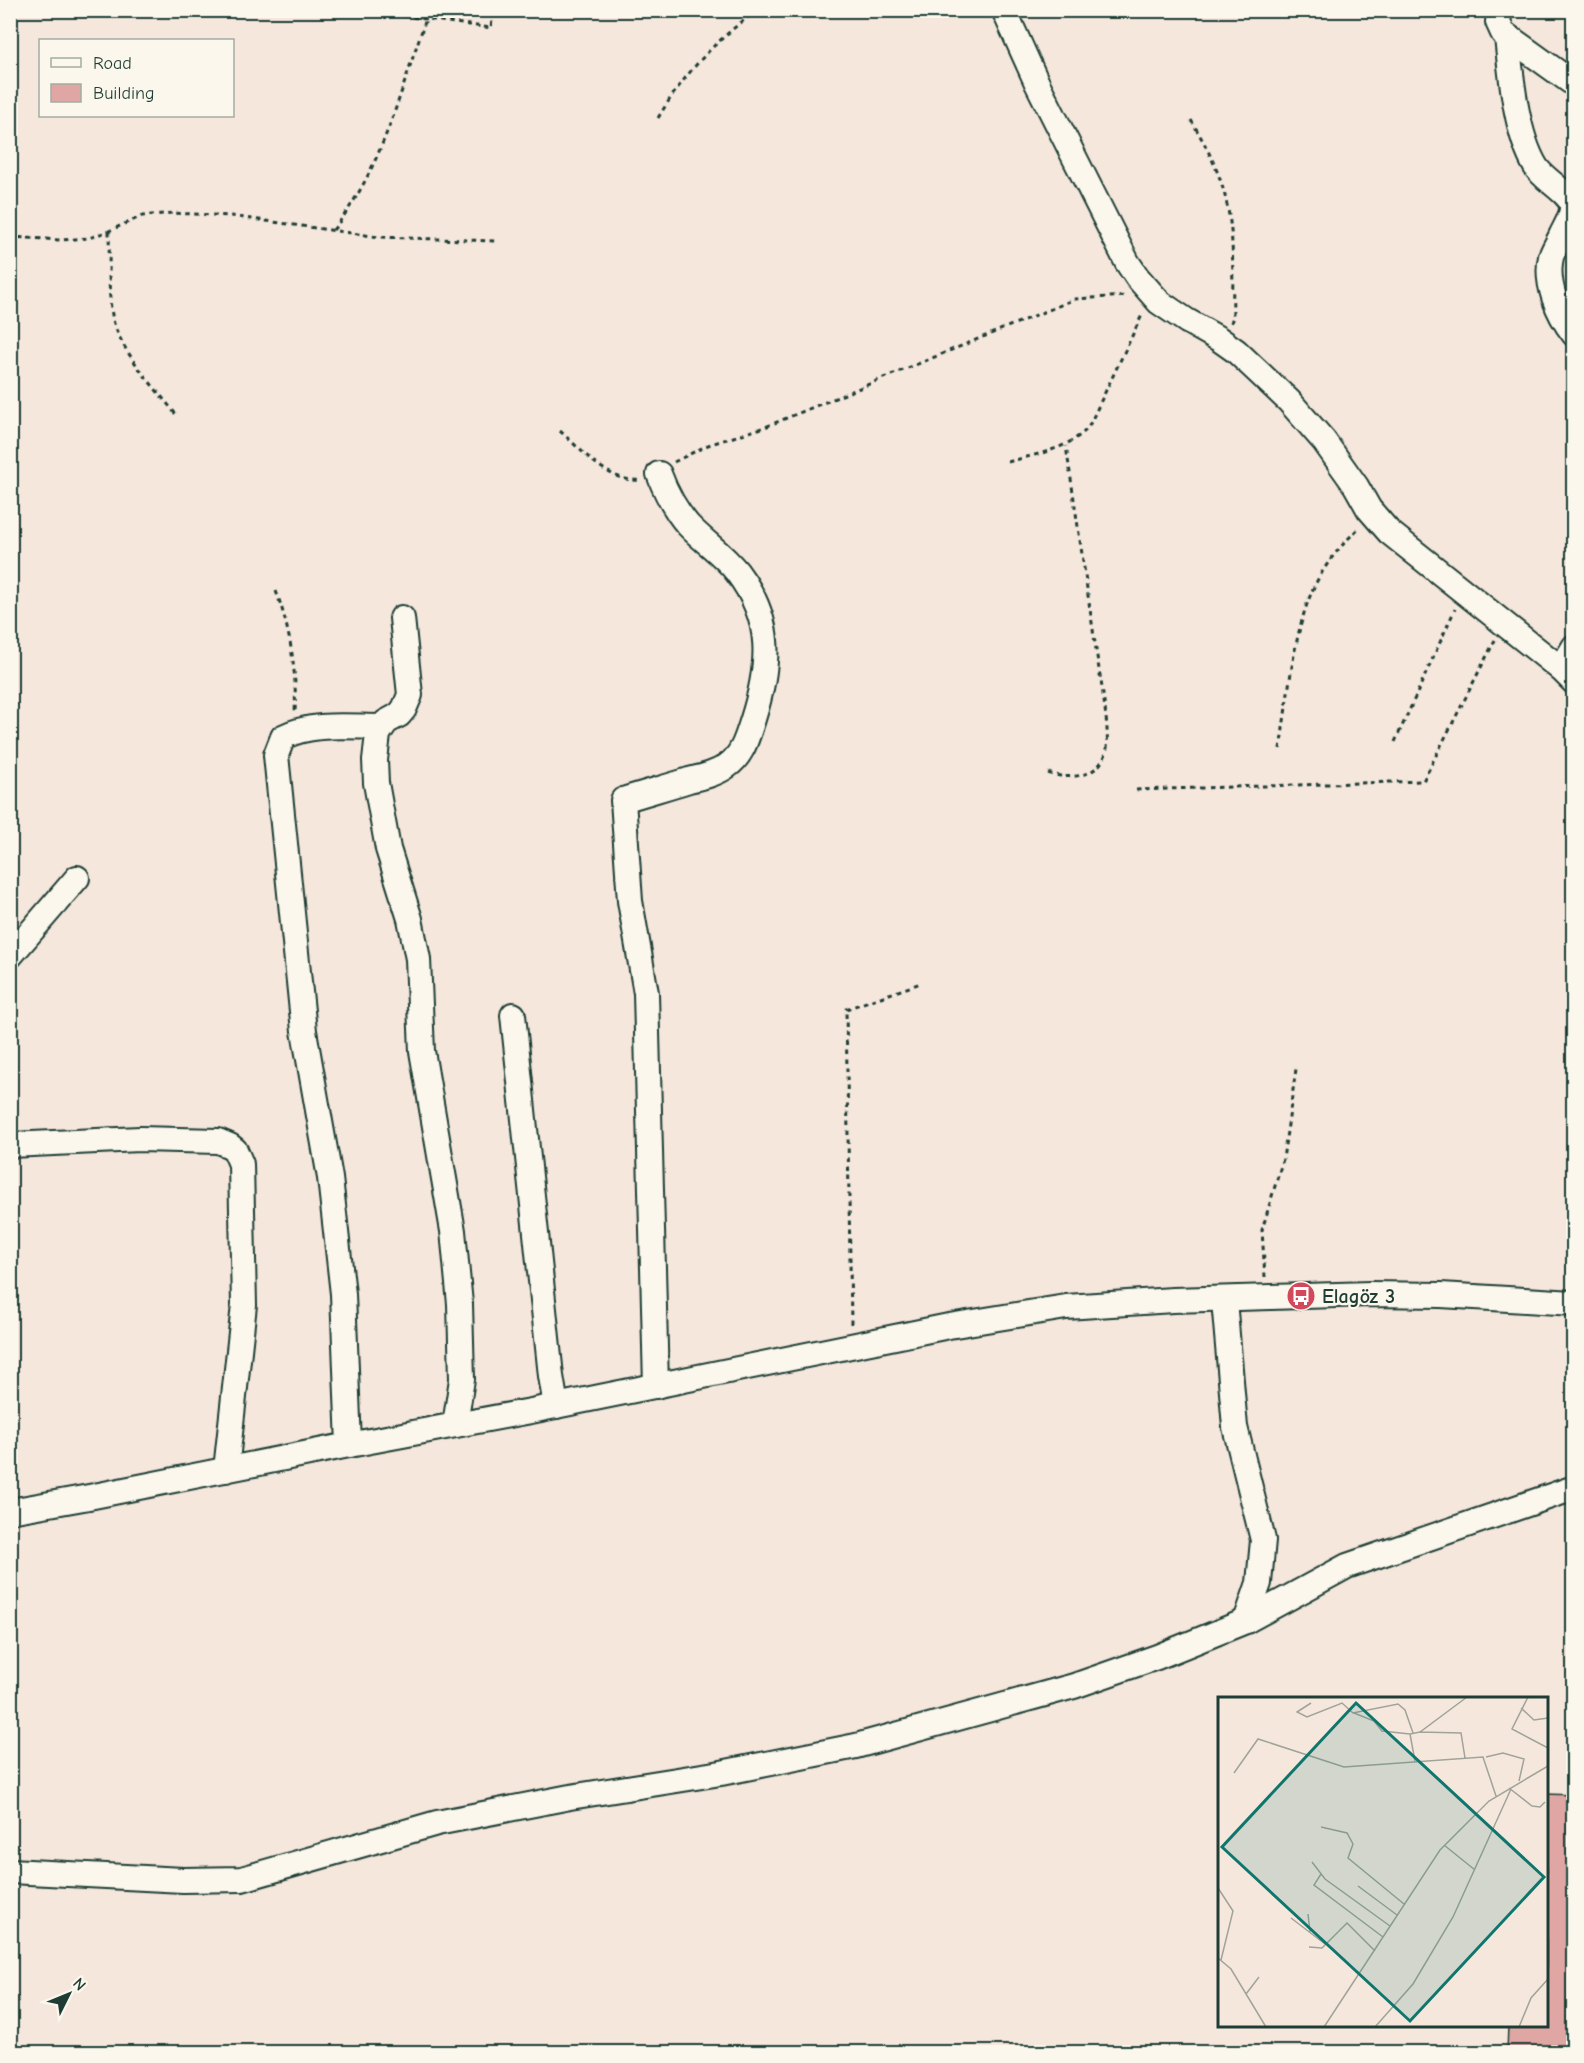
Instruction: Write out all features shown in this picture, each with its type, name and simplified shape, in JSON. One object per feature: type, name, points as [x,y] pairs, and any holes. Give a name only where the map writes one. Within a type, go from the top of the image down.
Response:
[{"type":"street","points":[[1004,10],[1037,83],[1127,262],[1152,294],[1172,312],[1226,344],[1271,383],[1307,420],[1341,463],[1374,516],[1401,542],[1567,675],[1574,646]]},
{"type":"street","points":[[1500,10],[1498,22],[1507,38],[1574,84]]},
{"type":"street","points":[[1507,38],[1525,143],[1530,156],[1546,180],[1567,196],[1572,207],[1569,219],[1551,256],[1550,271],[1557,305],[1574,334]]},
{"type":"street","points":[[656,1386],[646,993],[630,901],[623,800],[716,772],[735,760],[747,739],[763,687],[765,664],[764,628],[752,595],[737,571],[677,511],[659,474]]},
{"type":"street","points":[[402,618],[410,694],[404,709],[381,727],[376,742],[376,783],[388,849],[410,919],[418,959],[422,1052],[453,1231],[460,1304],[462,1379],[455,1425]]},
{"type":"street","points":[[350,1445],[343,1294],[330,1178],[304,1031],[276,755],[283,737],[296,730],[328,727],[381,727]]},
{"type":"street","points":[[10,956],[76,878]]},
{"type":"street","points":[[513,1015],[548,1353],[556,1406]]},
{"type":"street","points":[[10,1145],[140,1139],[218,1141],[235,1150],[241,1164],[244,1305],[226,1470]]},
{"type":"street","points":[[10,1510],[556,1406],[1007,1316],[1066,1307],[1163,1300],[1370,1294],[1441,1295],[1574,1303]]},
{"type":"street","points":[[1224,1300],[1235,1427],[1263,1540],[1260,1583],[1246,1621]]},
{"type":"street","points":[[10,1871],[183,1880],[242,1879],[437,1823],[570,1797],[721,1773],[856,1746],[1074,1686],[1157,1657],[1246,1621],[1347,1566],[1574,1488]]},
{"type":"path","points":[[368,11],[490,28],[493,10]]},
{"type":"path","points":[[658,118],[688,73],[706,53],[758,10]]},
{"type":"path","points":[[333,230],[355,200],[376,161],[426,19]]},
{"type":"path","points":[[1191,120],[1214,161],[1231,227],[1233,316],[1226,344]]},
{"type":"path","points":[[10,237],[75,240],[89,238],[142,216],[173,213],[231,216],[379,237],[496,241]]},
{"type":"path","points":[[109,231],[111,308],[117,331],[127,351],[177,416]]},
{"type":"path","points":[[560,431],[609,474],[634,481],[643,480],[659,474],[682,458],[708,446],[765,427],[1075,299],[1152,294],[1094,419],[1080,436],[1066,446],[1008,462]]},
{"type":"path","points":[[1048,773],[1070,777],[1089,773],[1102,762],[1107,746],[1103,694],[1066,446]]},
{"type":"path","points":[[1280,749],[1297,643],[1307,605],[1319,578],[1335,554],[1374,516]]},
{"type":"path","points":[[276,591],[290,640],[295,686],[296,730]]},
{"type":"path","points":[[1395,742],[1463,591]]},
{"type":"path","points":[[1136,790],[1422,782],[1504,623]]},
{"type":"path","points":[[851,1346],[846,1009],[921,983]]},
{"type":"path","points":[[1267,1298],[1262,1230],[1283,1159],[1296,1069]]},
{"type":"building","points":[[1548,1794],[1574,1795],[1574,2052],[1507,2052],[1508,2027],[1548,2027]]},
{"type":"place","name":"Elagöz 3","points":[[1301,1296]]}]
